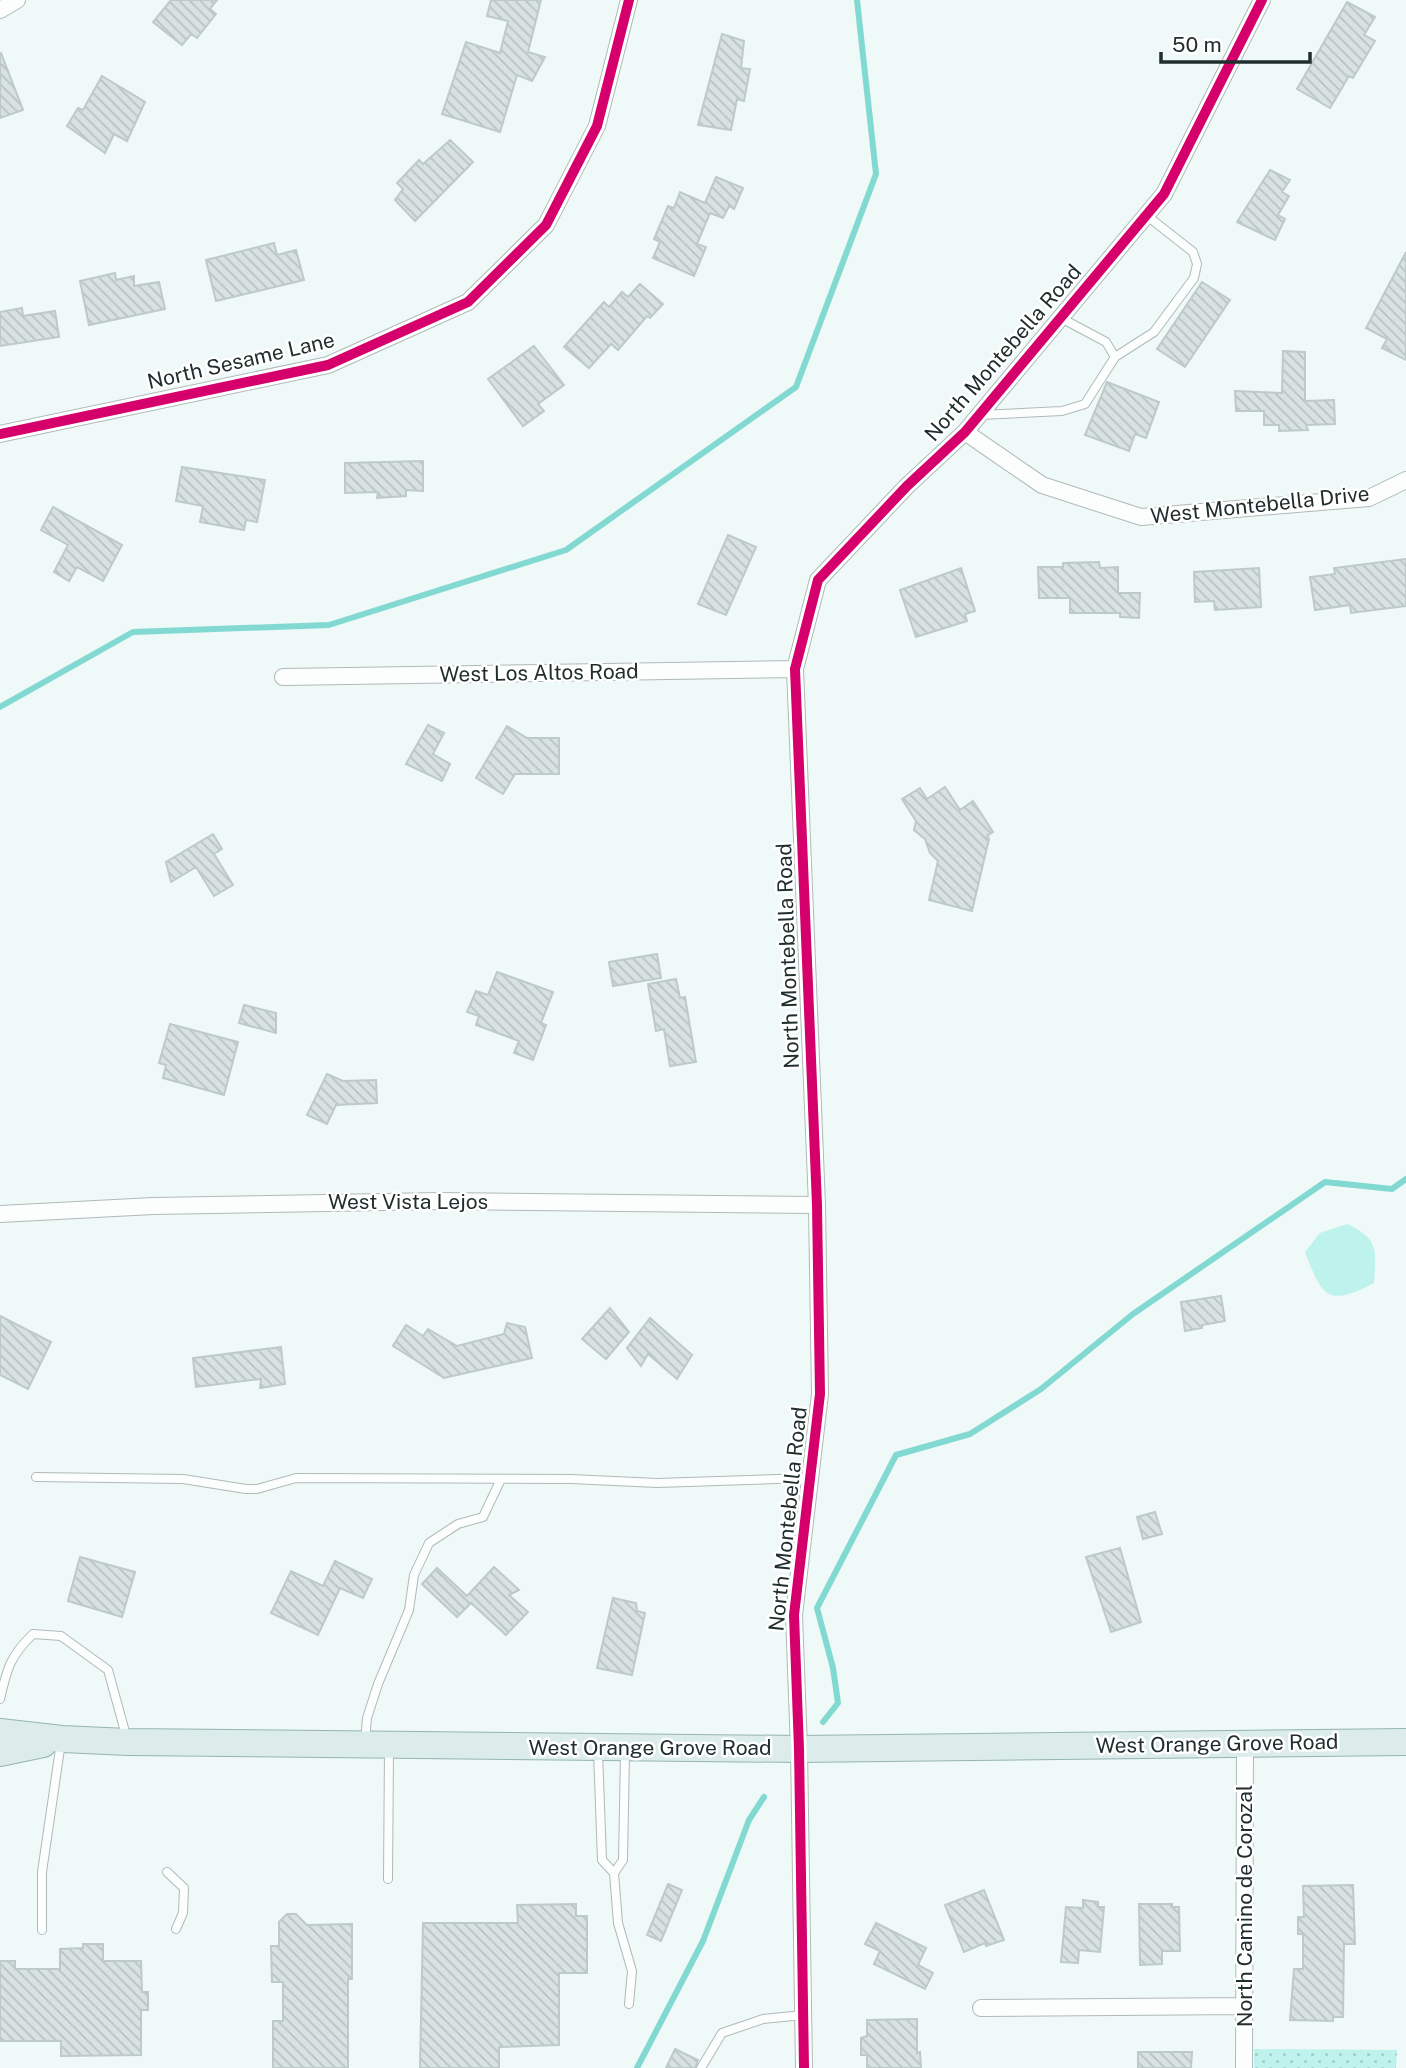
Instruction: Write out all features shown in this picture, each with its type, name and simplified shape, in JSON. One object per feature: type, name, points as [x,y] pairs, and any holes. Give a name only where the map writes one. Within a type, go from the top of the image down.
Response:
[{"type":"main road","name":"West Orange Grove Road","points":[[0,1732],[62,1739],[128,1742],[598,1748],[799,1749],[1406,1742]]},
{"type":"main road","name":"West Orange Grove Road","points":[[0,1754],[62,1739]]},
{"type":"street","points":[[0,10],[17,0]]},
{"type":"street","name":"North Sesame Lane","points":[[0,434],[328,365],[468,302],[547,225],[597,126],[629,0]]},
{"type":"street","name":"North Montebella Road","points":[[804,2068],[794,1615],[820,1394],[817,1205],[795,669],[818,580],[907,486],[965,432],[1164,194],[1262,0]]},
{"type":"street","name":"West Montebella Drive","points":[[965,432],[1042,485],[1141,517],[1369,498],[1406,480]]},
{"type":"street","name":"West Los Altos Road","points":[[283,677],[795,669]]},
{"type":"street","name":"West Vista Lejos","points":[[0,1214],[153,1206],[440,1201],[817,1205]]},
{"type":"street","name":"North Camino de Corozal","points":[[1244,2068],[1245,1744]]},
{"type":"street","points":[[981,2008],[1245,2006]]},
{"type":"lane","points":[[980,415],[1062,411],[1084,404],[1115,357],[1154,332],[1194,278],[1197,264],[1193,252],[1146,215]]},
{"type":"lane","points":[[1061,318],[1106,342],[1115,357]]},
{"type":"lane","points":[[36,1477],[183,1479],[246,1489],[257,1489],[296,1478],[571,1479],[657,1483],[810,1478]]},
{"type":"lane","points":[[388,1879],[377,1745],[367,1718],[409,1610],[414,1574],[429,1542],[458,1524],[483,1517],[501,1479]]},
{"type":"lane","points":[[0,1699],[6,1672],[17,1650],[33,1634],[61,1636],[108,1670],[128,1742]]},
{"type":"lane","points":[[42,1930],[41,1872],[62,1739]]},
{"type":"lane","points":[[598,1748],[602,1860],[614,1873],[618,1923],[632,1970],[629,2004]]},
{"type":"lane","points":[[614,1873],[623,1860],[625,1748]]},
{"type":"lane","points":[[167,1872],[184,1888],[183,1913],[176,1929]]},
{"type":"lane","points":[[701,2068],[722,2033],[763,2020],[803,2015]]},
{"type":"shaded area","points":[[1347,1224],[1365,1235],[1374,1247],[1374,1283],[1358,1291],[1336,1296],[1322,1288],[1305,1252],[1320,1233]]},
{"type":"shaded area","points":[[1254,2049],[1397,2050],[1396,2068],[1254,2068]]},
{"type":"building","points":[[171,0],[217,0],[210,9],[216,14],[197,38],[191,34],[182,45],[153,22]]},
{"type":"building","points":[[491,0],[541,0],[528,52],[545,57],[532,81],[517,75],[500,132],[442,114],[466,42],[500,53],[508,21],[487,16]]},
{"type":"building","points":[[1347,2],[1375,17],[1364,35],[1375,41],[1353,78],[1349,76],[1330,108],[1297,89]]},
{"type":"building","points":[[722,34],[744,41],[741,68],[750,69],[744,101],[737,99],[731,130],[698,125]]},
{"type":"building","points":[[0,54],[23,110],[0,118]]},
{"type":"building","points":[[102,76],[145,102],[127,141],[114,134],[105,153],[67,126],[78,108],[83,110]]},
{"type":"building","points":[[450,140],[473,162],[415,221],[395,200],[403,189],[397,183],[419,160],[423,164]]},
{"type":"building","points":[[1270,170],[1290,180],[1282,192],[1289,196],[1278,215],[1285,219],[1275,240],[1237,222]]},
{"type":"building","points":[[716,177],[743,188],[734,209],[729,206],[723,218],[710,213],[697,244],[706,247],[694,276],[653,258],[660,242],[654,239],[668,206],[674,208],[680,192],[705,203]]},
{"type":"building","points":[[274,243],[277,255],[296,250],[304,280],[216,301],[206,260]]},
{"type":"building","points":[[1406,252],[1406,360],[1382,348],[1387,339],[1366,328]]},
{"type":"building","points":[[115,273],[116,280],[134,276],[134,286],[159,282],[165,309],[89,325],[80,281]]},
{"type":"building","points":[[1202,282],[1230,300],[1185,367],[1157,349]]},
{"type":"building","points":[[640,284],[663,304],[650,318],[647,316],[618,350],[611,344],[589,368],[564,347],[604,302],[609,307],[622,292],[628,297]]},
{"type":"building","points":[[22,308],[23,316],[55,311],[59,337],[0,346],[0,312]]},
{"type":"building","points":[[534,346],[564,385],[538,404],[544,411],[523,426],[488,379]]},
{"type":"building","points":[[1283,351],[1305,352],[1305,401],[1334,400],[1335,424],[1306,425],[1308,430],[1279,431],[1279,425],[1264,425],[1264,411],[1236,411],[1235,391],[1282,393]]},
{"type":"building","points":[[1107,382],[1159,402],[1146,438],[1135,434],[1129,451],[1085,435]]},
{"type":"building","points":[[423,461],[423,491],[406,490],[406,496],[377,498],[378,492],[345,493],[345,463]]},
{"type":"building","points":[[182,467],[265,480],[257,522],[246,520],[244,530],[200,522],[203,506],[176,501]]},
{"type":"building","points":[[53,507],[122,545],[103,581],[77,567],[69,581],[54,572],[68,545],[41,530]]},
{"type":"building","points":[[728,535],[756,547],[726,615],[698,604]]},
{"type":"building","points":[[1406,559],[1406,606],[1351,613],[1350,605],[1315,610],[1310,577],[1335,574],[1334,568]]},
{"type":"building","points":[[1099,562],[1100,568],[1118,567],[1118,593],[1140,593],[1139,618],[1120,617],[1120,613],[1070,613],[1070,598],[1039,598],[1038,567]]},
{"type":"building","points":[[961,568],[975,611],[965,614],[967,621],[916,637],[900,590]]},
{"type":"building","points":[[1259,568],[1261,607],[1215,610],[1214,601],[1195,602],[1194,572]]},
{"type":"building","points":[[428,725],[444,733],[433,754],[450,764],[442,781],[406,764]]},
{"type":"building","points":[[507,726],[527,738],[559,738],[559,774],[515,774],[503,794],[476,778]]},
{"type":"building","points":[[945,787],[960,810],[973,801],[993,832],[987,836],[989,839],[972,911],[929,900],[938,861],[930,853],[925,839],[914,830],[916,821],[902,799],[920,788],[927,799]]},
{"type":"building","points":[[213,834],[222,849],[214,854],[233,885],[214,896],[196,867],[171,882],[166,862]]},
{"type":"building","points":[[657,954],[661,978],[613,986],[609,962]]},
{"type":"building","points":[[497,972],[553,992],[541,1023],[546,1025],[533,1060],[514,1053],[519,1041],[476,1025],[479,1016],[467,1012],[476,991],[488,995]]},
{"type":"building","points":[[676,979],[680,998],[685,997],[696,1062],[670,1066],[664,1029],[656,1031],[648,984]]},
{"type":"building","points":[[244,1005],[276,1013],[276,1033],[239,1023]]},
{"type":"building","points":[[170,1024],[238,1042],[224,1095],[163,1078],[166,1065],[159,1063]]},
{"type":"building","points":[[327,1074],[343,1081],[376,1080],[377,1103],[336,1105],[327,1124],[307,1115]]},
{"type":"building","points":[[1221,1296],[1225,1321],[1185,1331],[1181,1302]]},
{"type":"building","points":[[610,1308],[629,1332],[606,1359],[582,1339]]},
{"type":"building","points":[[0,1316],[51,1342],[28,1389],[0,1375]]},
{"type":"building","points":[[650,1318],[692,1355],[677,1379],[648,1354],[641,1366],[627,1348]]},
{"type":"building","points":[[507,1323],[525,1327],[532,1358],[444,1378],[393,1346],[406,1325],[423,1336],[428,1329],[457,1346],[504,1334]]},
{"type":"building","points":[[281,1347],[285,1384],[260,1388],[261,1379],[196,1387],[193,1358]]},
{"type":"building","points":[[1155,1512],[1162,1534],[1143,1539],[1137,1517]]},
{"type":"building","points":[[1120,1548],[1141,1622],[1111,1632],[1086,1557]]},
{"type":"building","points":[[80,1557],[135,1572],[122,1617],[68,1601]]},
{"type":"building","points":[[335,1561],[372,1579],[363,1598],[340,1588],[318,1635],[271,1613],[291,1571],[323,1586]]},
{"type":"building","points":[[494,1567],[519,1590],[509,1595],[528,1612],[506,1635],[471,1603],[457,1617],[422,1584],[437,1568],[467,1596]]},
{"type":"building","points":[[613,1598],[636,1603],[637,1611],[645,1613],[632,1675],[597,1668]]},
{"type":"building","points":[[668,1884],[682,1890],[661,1941],[647,1935]]},
{"type":"building","points":[[1353,1885],[1355,1944],[1344,1944],[1343,2017],[1333,2017],[1333,2021],[1290,2020],[1294,1969],[1303,1969],[1303,1934],[1298,1934],[1298,1917],[1304,1917],[1303,1886]]},
{"type":"building","points":[[984,1890],[1004,1940],[986,1946],[985,1943],[964,1952],[945,1905]]},
{"type":"building","points":[[1083,1900],[1098,1902],[1098,1907],[1104,1907],[1100,1952],[1079,1950],[1078,1963],[1061,1962],[1066,1907],[1083,1908]]},
{"type":"building","points":[[576,1904],[576,1916],[587,1916],[587,1973],[559,1973],[559,2045],[499,2047],[499,2068],[420,2068],[423,1923],[518,1923],[517,1905]]},
{"type":"building","points":[[1139,1904],[1172,1904],[1172,1907],[1179,1907],[1180,1951],[1162,1951],[1162,1964],[1140,1965]]},
{"type":"building","points":[[287,1914],[296,1914],[307,1925],[352,1924],[352,1979],[348,1979],[348,2068],[273,2068],[273,2021],[283,2021],[283,1982],[272,1982],[271,1946],[279,1946],[279,1922]]},
{"type":"building","points":[[876,1923],[926,1948],[918,1965],[933,1973],[925,1989],[874,1964],[880,1951],[865,1944]]},
{"type":"building","points":[[83,1944],[103,1944],[103,1961],[141,1961],[142,1992],[148,1992],[148,2010],[141,2010],[141,2055],[61,2056],[61,2041],[0,2041],[0,1961],[15,1961],[15,1969],[60,1969],[60,1949],[83,1948]]},
{"type":"building","points":[[917,2019],[917,2053],[920,2052],[921,2068],[867,2068],[867,2055],[861,2055],[861,2038],[867,2036],[867,2020]]},
{"type":"building","points":[[675,2049],[698,2060],[695,2068],[666,2068]]},
{"type":"building","points":[[1138,2052],[1192,2052],[1191,2068],[1138,2068]]},
{"type":"waterway","points":[[0,707],[133,632],[329,625],[566,550],[796,387],[876,174],[857,0]]},
{"type":"waterway","points":[[823,1722],[838,1703],[833,1668],[817,1608],[896,1455],[970,1434],[1041,1389],[1133,1314],[1325,1182],[1392,1189],[1406,1179]]},
{"type":"waterway","points":[[637,2068],[703,1941],[749,1820],[764,1797]]},
{"type":"cycle path","points":[[0,434],[328,365],[468,302],[546,225],[597,126],[629,0]]},
{"type":"cycle path","points":[[804,2068],[794,1615],[820,1394],[817,1205],[795,669],[818,580],[907,486],[965,432],[1164,194],[1262,0]]}]
